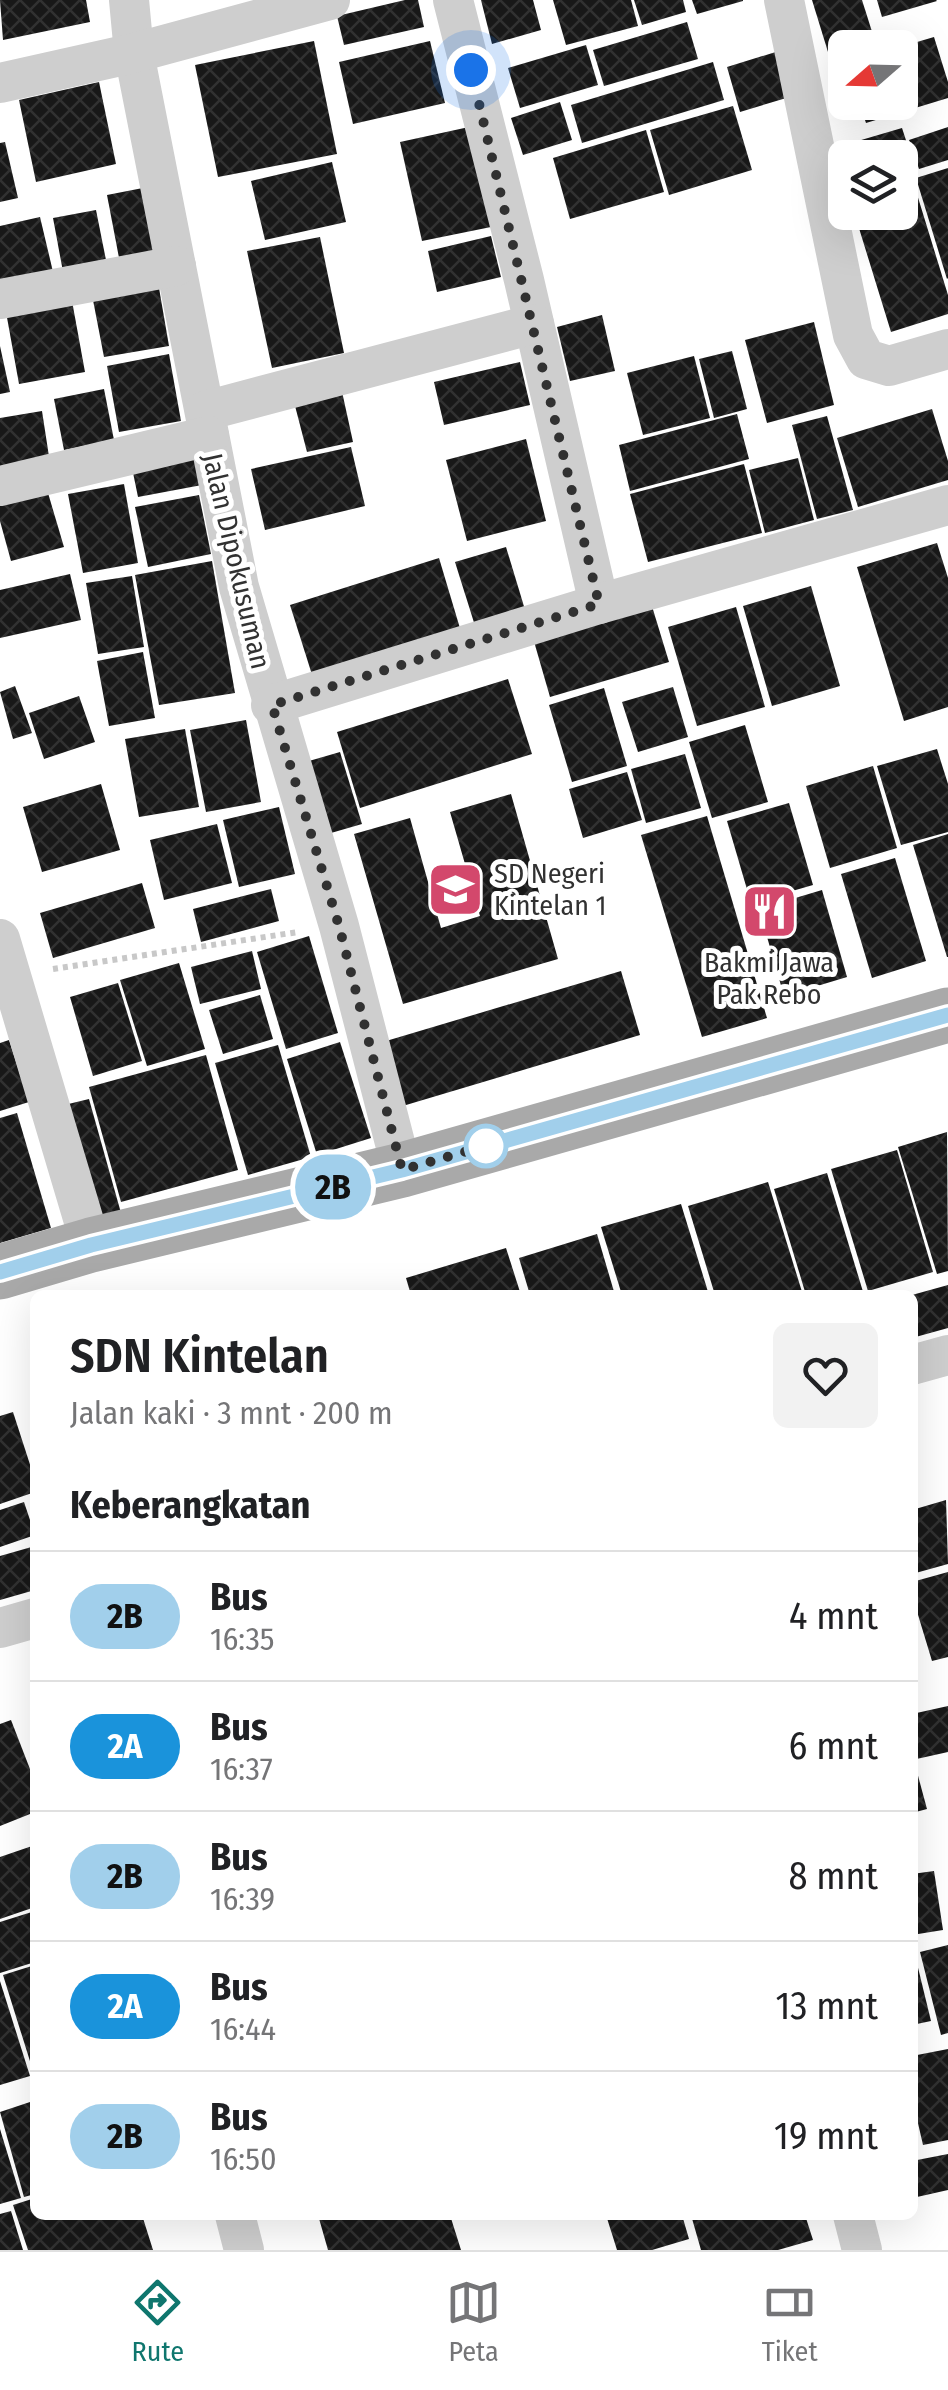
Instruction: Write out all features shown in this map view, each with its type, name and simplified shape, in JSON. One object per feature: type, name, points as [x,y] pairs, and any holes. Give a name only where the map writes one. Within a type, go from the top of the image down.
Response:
[{"type":"main road","points":[[0,1272],[91,1245],[402,1170],[948,1015]]},
{"type":"street","name":"Jalan Dipokusuman","points":[[129,0],[134,53],[238,587],[339,926],[402,1170]]},
{"type":"street","points":[[0,83],[134,53],[330,0]]},
{"type":"street","points":[[454,0],[599,604]]},
{"type":"street","points":[[784,0],[854,335],[866,359],[889,366],[948,349]]},
{"type":"street","points":[[0,299],[176,266]]},
{"type":"street","points":[[0,486],[534,324]]},
{"type":"street","points":[[272,705],[599,604],[948,505]]},
{"type":"street","points":[[3,964],[91,1245]]},
{"type":"street","points":[[918,1362],[948,1354]]},
{"type":"street","points":[[0,1628],[30,1619]]},
{"type":"street","points":[[235,2220],[244,2250]]},
{"type":"street","points":[[854,2220],[862,2250]]},
{"type":"path","points":[[3,964],[339,926]]},
{"type":"building","points":[[0,0],[86,0],[90,22],[3,40]]},
{"type":"building","points":[[418,0],[424,27],[344,45],[337,16]]},
{"type":"building","points":[[481,0],[533,0],[541,30],[492,44]]},
{"type":"building","points":[[553,0],[631,0],[638,26],[566,45]]},
{"type":"building","points":[[634,0],[683,0],[686,12],[642,25]]},
{"type":"building","points":[[692,0],[743,0],[743,1],[697,14]]},
{"type":"building","points":[[812,0],[862,0],[871,30],[828,30],[828,52]]},
{"type":"building","points":[[877,0],[936,0],[937,1],[882,17]]},
{"type":"building","points":[[687,22],[698,59],[604,86],[593,50]]},
{"type":"building","points":[[934,37],[948,82],[948,98],[918,107],[918,42]]},
{"type":"building","points":[[314,41],[337,154],[218,177],[195,65]]},
{"type":"building","points":[[430,41],[445,103],[353,124],[339,62]]},
{"type":"building","points":[[586,45],[598,85],[520,108],[508,68]]},
{"type":"building","points":[[779,51],[793,96],[740,112],[727,67]]},
{"type":"building","points":[[713,62],[724,100],[582,143],[571,105]]},
{"type":"building","points":[[99,82],[116,164],[36,182],[19,100]]},
{"type":"building","points":[[560,102],[572,140],[523,155],[511,118]]},
{"type":"building","points":[[733,106],[752,170],[669,195],[650,130]]},
{"type":"building","points":[[469,127],[491,227],[422,241],[400,142]]},
{"type":"building","points":[[948,127],[948,160],[919,169],[918,140],[909,140]]},
{"type":"building","points":[[902,128],[906,140],[861,140]]},
{"type":"building","points":[[646,130],[664,192],[570,219],[553,158]]},
{"type":"building","points":[[5,142],[18,198],[0,202],[0,143]]},
{"type":"building","points":[[332,162],[346,222],[265,240],[251,181]]},
{"type":"building","points":[[948,168],[947,279],[918,185],[918,177]]},
{"type":"building","points":[[148,187],[161,256],[120,263],[107,195]]},
{"type":"building","points":[[918,198],[948,295],[948,314],[891,332],[860,230],[918,230]]},
{"type":"building","points":[[96,210],[108,270],[64,277],[53,218]]},
{"type":"building","points":[[40,217],[54,276],[0,288],[0,226]]},
{"type":"building","points":[[491,236],[501,277],[437,292],[428,251]]},
{"type":"building","points":[[320,237],[344,353],[272,368],[247,251]]},
{"type":"building","points":[[159,288],[169,346],[104,357],[93,300]]},
{"type":"building","points":[[72,301],[85,372],[19,384],[6,312]]},
{"type":"building","points":[[602,315],[615,371],[570,381],[557,327]]},
{"type":"building","points":[[814,322],[834,405],[767,423],[745,340]]},
{"type":"building","points":[[0,346],[10,392],[0,394]]},
{"type":"building","points":[[732,351],[747,409],[714,418],[699,359]]},
{"type":"building","points":[[169,354],[181,421],[119,432],[107,366]]},
{"type":"building","points":[[694,356],[710,418],[643,435],[627,373]]},
{"type":"building","points":[[520,362],[530,405],[444,425],[434,382]]},
{"type":"building","points":[[341,387],[353,442],[307,452],[294,402]]},
{"type":"building","points":[[104,389],[114,440],[64,450],[54,399]]},
{"type":"building","points":[[932,409],[948,461],[948,480],[858,507],[837,438]]},
{"type":"building","points":[[42,411],[50,463],[0,471],[0,418]]},
{"type":"building","points":[[737,414],[749,459],[630,491],[619,445]]},
{"type":"building","points":[[827,416],[853,510],[817,519],[792,425]]},
{"type":"building","points":[[526,439],[546,521],[467,541],[446,460]]},
{"type":"building","points":[[195,446],[202,485],[138,497],[130,458]]},
{"type":"building","points":[[351,447],[365,506],[265,530],[251,469]]},
{"type":"building","points":[[798,458],[814,520],[765,533],[749,470]]},
{"type":"building","points":[[744,464],[762,533],[648,562],[630,494]]},
{"type":"building","points":[[124,484],[138,563],[83,573],[68,494]]},
{"type":"building","points":[[48,493],[64,547],[11,561],[0,506]]},
{"type":"building","points":[[199,495],[211,554],[148,567],[135,507]]},
{"type":"building","points":[[937,543],[948,578],[948,707],[904,721],[857,567]]},
{"type":"building","points":[[506,547],[526,613],[476,629],[455,562]]},
{"type":"building","points":[[439,558],[462,635],[314,681],[290,605]]},
{"type":"building","points":[[212,561],[235,693],[159,705],[135,575]]},
{"type":"building","points":[[70,574],[81,620],[0,638],[0,590]]},
{"type":"building","points":[[132,576],[144,647],[98,654],[86,583]]},
{"type":"building","points":[[811,586],[840,686],[772,706],[743,606]]},
{"type":"building","points":[[651,603],[669,662],[550,697],[533,638]]},
{"type":"building","points":[[736,607],[765,707],[697,726],[668,627]]},
{"type":"building","points":[[143,652],[155,718],[109,726],[97,661]]},
{"type":"building","points":[[508,679],[532,754],[360,808],[337,732]]},
{"type":"building","points":[[15,686],[32,733],[13,739],[0,692]]},
{"type":"building","points":[[673,687],[688,737],[638,752],[622,702]]},
{"type":"building","points":[[604,688],[627,766],[572,782],[549,705]]},
{"type":"building","points":[[79,696],[95,742],[44,759],[29,713]]},
{"type":"building","points":[[246,720],[261,802],[206,812],[190,730]]},
{"type":"building","points":[[745,725],[768,802],[712,818],[689,742]]},
{"type":"building","points":[[185,729],[199,807],[139,817],[125,739]]},
{"type":"building","points":[[937,749],[948,784],[948,832],[901,845],[877,766]]},
{"type":"building","points":[[340,752],[362,824],[331,833],[309,761]]},
{"type":"building","points":[[685,754],[701,808],[646,823],[631,769]]},
{"type":"building","points":[[873,766],[897,848],[830,868],[806,786]]},
{"type":"building","points":[[627,772],[642,820],[583,838],[569,789]]},
{"type":"building","points":[[101,784],[120,850],[42,872],[23,807]]},
{"type":"building","points":[[511,794],[558,959],[403,1004],[354,834],[410,818],[441,928],[480,916],[450,812]]},
{"type":"building","points":[[789,803],[813,885],[751,903],[727,821]]},
{"type":"building","points":[[279,807],[295,874],[239,887],[223,820]]},
{"type":"building","points":[[707,816],[767,1018],[702,1037],[641,835]]},
{"type":"building","points":[[217,824],[232,883],[164,900],[150,840]]},
{"type":"building","points":[[948,834],[948,957],[947,957],[913,845]]},
{"type":"building","points":[[895,858],[926,961],[872,978],[841,874]]},
{"type":"building","points":[[142,883],[155,928],[53,958],[40,913]]},
{"type":"building","points":[[271,889],[279,921],[201,942],[193,909]]},
{"type":"building","points":[[822,890],[847,977],[784,996],[759,909]]},
{"type":"building","points":[[309,936],[338,1033],[286,1049],[257,952]]},
{"type":"building","points":[[252,951],[261,989],[200,1004],[191,967]]},
{"type":"building","points":[[179,963],[205,1049],[147,1066],[120,980]]},
{"type":"building","points":[[621,971],[640,1035],[396,1108],[376,1044]]},
{"type":"building","points":[[118,983],[142,1061],[93,1076],[70,997]]},
{"type":"building","points":[[260,995],[273,1039],[223,1054],[209,1010]]},
{"type":"building","points":[[9,1040],[29,1102],[0,1111],[0,1043]]},
{"type":"building","points":[[340,1042],[371,1138],[317,1155],[287,1059]]},
{"type":"building","points":[[278,1045],[311,1157],[248,1175],[215,1063]]},
{"type":"building","points":[[206,1055],[238,1170],[121,1202],[89,1087]]},
{"type":"building","points":[[89,1099],[121,1213],[89,1222],[56,1107]]},
{"type":"building","points":[[17,1113],[51,1228],[0,1243],[0,1118]]},
{"type":"building","points":[[947,1132],[948,1271],[937,1274],[898,1147]]},
{"type":"building","points":[[897,1150],[933,1272],[868,1290],[831,1169]]},
{"type":"building","points":[[827,1173],[862,1290],[804,1290],[774,1189]]},
{"type":"building","points":[[768,1182],[801,1290],[713,1290],[688,1206]]},
{"type":"building","points":[[681,1204],[707,1290],[620,1290],[601,1227]]},
{"type":"building","points":[[597,1234],[614,1290],[529,1290],[519,1258]]},
{"type":"building","points":[[506,1248],[519,1290],[410,1290],[406,1278]]},
{"type":"building","points":[[948,1285],[948,1328],[918,1336],[918,1293]]},
{"type":"building","points":[[13,1412],[30,1465],[30,1494],[0,1504],[0,1416]]},
{"type":"building","points":[[946,1500],[948,1564],[918,1572],[918,1508]]},
{"type":"building","points":[[24,1502],[30,1537],[0,1547],[0,1510]]},
{"type":"building","points":[[30,1547],[30,1591],[0,1600],[0,1556]]},
{"type":"building","points":[[948,1572],[948,1657],[932,1661],[918,1615],[918,1580]]},
{"type":"building","points":[[948,1706],[948,1752],[918,1759],[918,1713]]},
{"type":"building","points":[[11,1720],[30,1769],[30,1814],[0,1826],[0,1724]]},
{"type":"building","points":[[918,1776],[927,1809],[918,1811]]},
{"type":"building","points":[[30,1847],[30,1909],[0,1919],[0,1857]]},
{"type":"building","points":[[934,1871],[943,1930],[918,1934],[918,1873]]},
{"type":"building","points":[[30,1913],[30,1964],[0,1973],[0,1922]]},
{"type":"building","points":[[948,1945],[948,2033],[941,2035],[920,1952]]},
{"type":"building","points":[[30,1967],[30,2061],[3,1975]]},
{"type":"building","points":[[918,1968],[931,2021],[918,2024]]},
{"type":"building","points":[[0,1981],[30,2076],[0,2085]]},
{"type":"building","points":[[948,2049],[948,2140],[923,2145],[918,2123],[918,2055]]},
{"type":"building","points":[[30,2102],[30,2195],[24,2197],[0,2112]]},
{"type":"building","points":[[0,2129],[21,2198],[0,2204]]},
{"type":"building","points":[[948,2154],[948,2190],[918,2197],[918,2160]]},
{"type":"building","points":[[30,2200],[30,2220],[144,2220],[153,2250],[28,2250],[13,2205]]},
{"type":"building","points":[[11,2211],[23,2250],[0,2250],[0,2214]]},
{"type":"building","points":[[319,2220],[452,2220],[461,2250],[328,2250]]},
{"type":"building","points":[[608,2220],[683,2220],[689,2239],[652,2250],[617,2250]]},
{"type":"building","points":[[692,2220],[807,2220],[813,2240],[778,2250],[701,2250]]},
{"type":"bus line","name":"2B","points":[[0,1272],[91,1245],[402,1170],[948,1015]]},
{"type":"place","name":"SD Negeri Kintelan 1","points":[[455,889]]},
{"type":"place","name":"Bakmi Jawa Pak Rebo","points":[[769,911]]},
{"type":"route","points":[[471,70],[599,604],[272,705],[339,926],[402,1170],[492,1144],[486,1146]]}]
